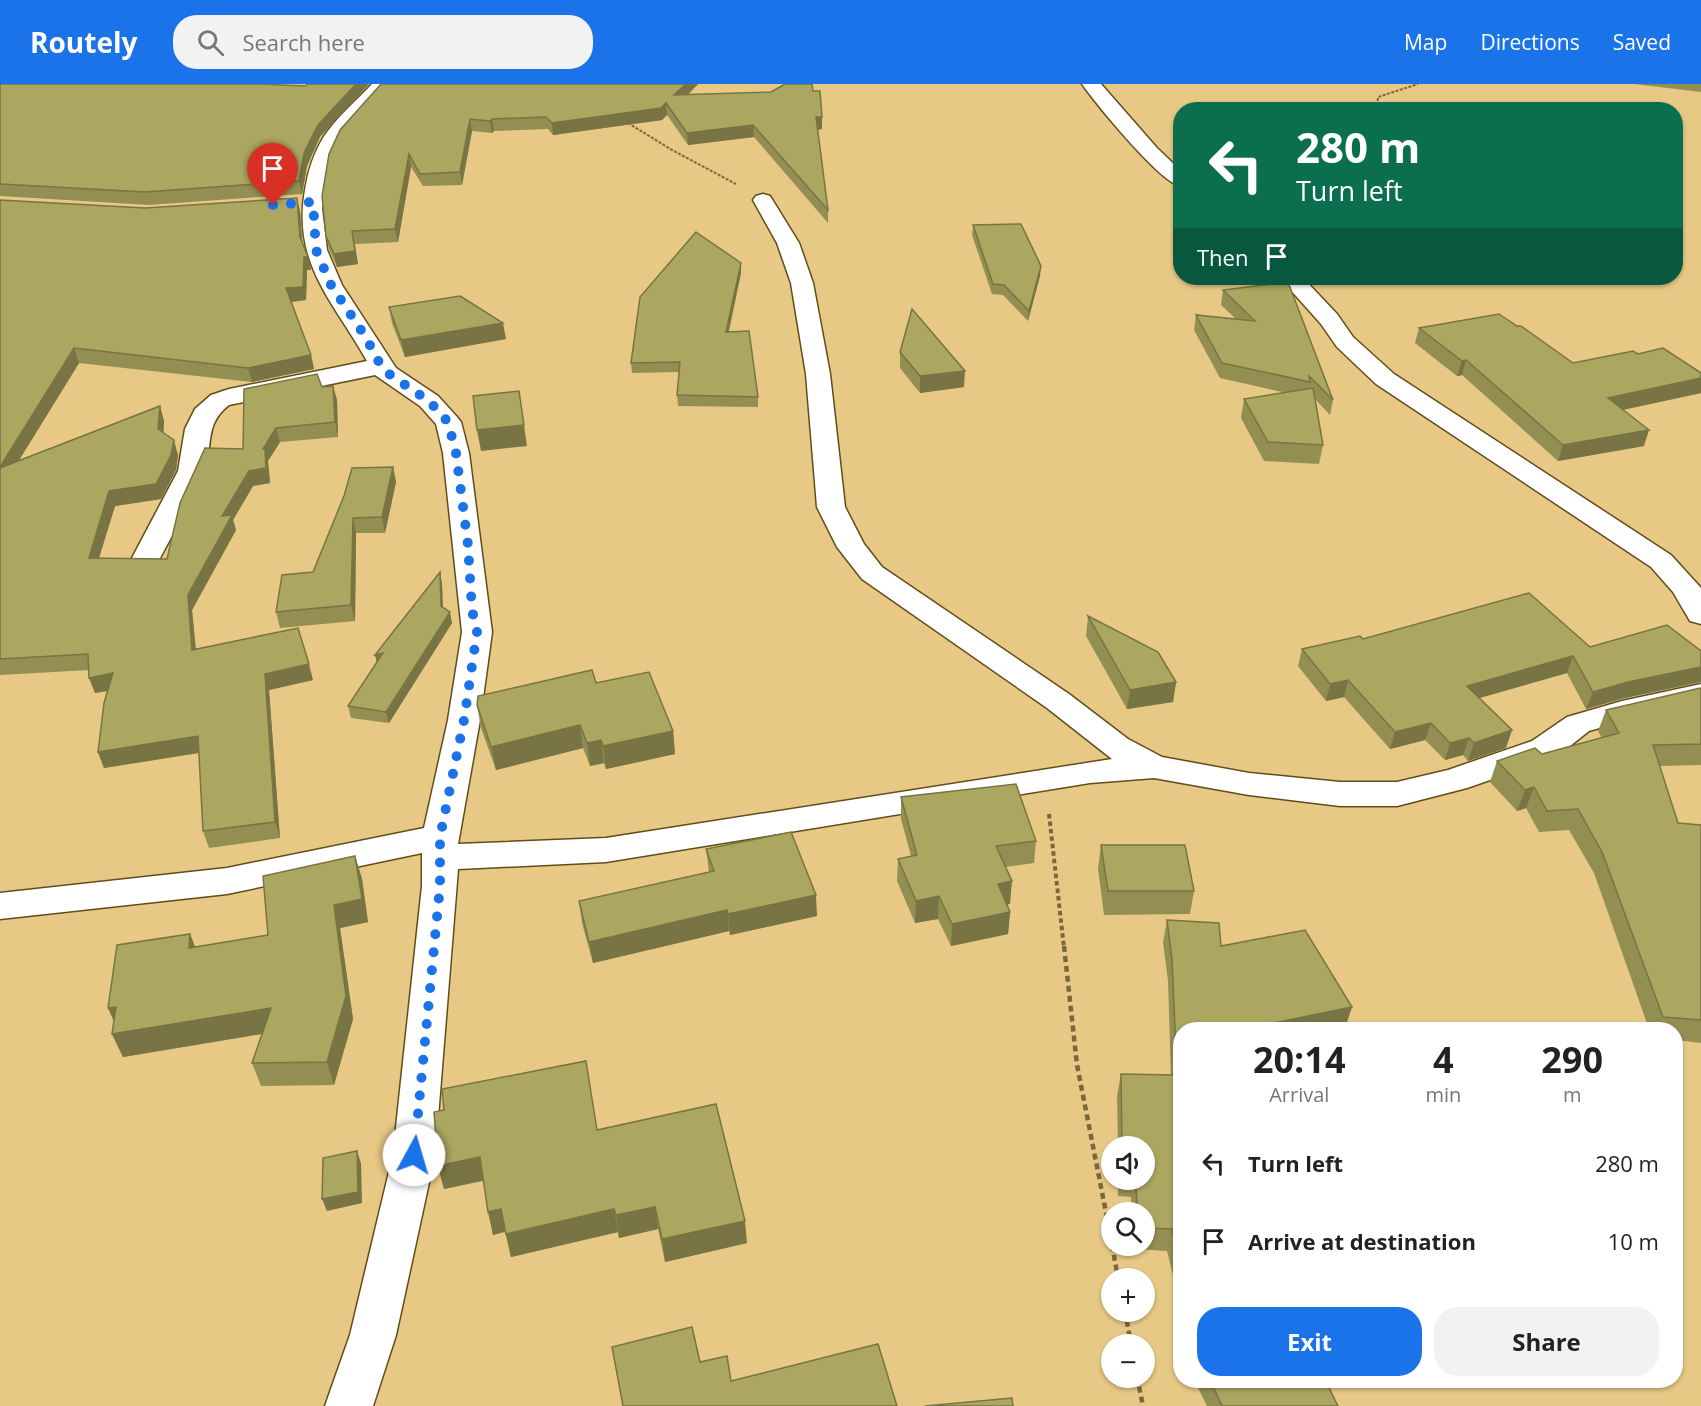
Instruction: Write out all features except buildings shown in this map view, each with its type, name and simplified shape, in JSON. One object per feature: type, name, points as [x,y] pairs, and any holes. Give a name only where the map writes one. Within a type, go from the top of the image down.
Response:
[{"type":"street","points":[[349,1406],[373,1335],[414,1155],[440,886],[440,847],[464,720],[477,632],[472,610],[468,545],[456,453],[448,422],[429,401],[386,372],[381,366],[365,336],[331,285],[316,250],[302,202],[332,139],[382,84]]},
{"type":"street","points":[[1091,84],[1150,153],[1173,174]]},
{"type":"street","points":[[763,200],[788,243],[802,283],[818,374],[831,507],[851,547],[872,573],[1059,701],[1116,747],[1154,767]]},
{"type":"street","points":[[1297,285],[1329,319],[1345,342],[1385,379],[1661,561],[1686,588],[1701,615]]},
{"type":"street","points":[[146,558],[191,471],[198,429],[208,409],[220,400],[238,394],[381,366]]},
{"type":"street","points":[[0,906],[227,881],[440,847],[606,850],[1090,772],[1154,767],[1249,784],[1340,795],[1397,794],[1455,780],[1544,749],[1578,724],[1622,711],[1701,694]]},
{"type":"path","points":[[1378,102],[1378,98],[1418,84]]},
{"type":"path","points":[[626,121],[672,150],[734,182],[763,200]]},
{"type":"path","points":[[1046,779],[1077,1065],[1104,1202]]},
{"type":"path","points":[[1139,1388],[1143,1406]]},
{"type":"route","points":[[273,205],[313,202],[316,250],[331,285],[386,372],[429,401],[448,422],[456,453],[468,545],[472,610],[477,632],[464,720],[440,837],[440,886],[414,1155]]}]
